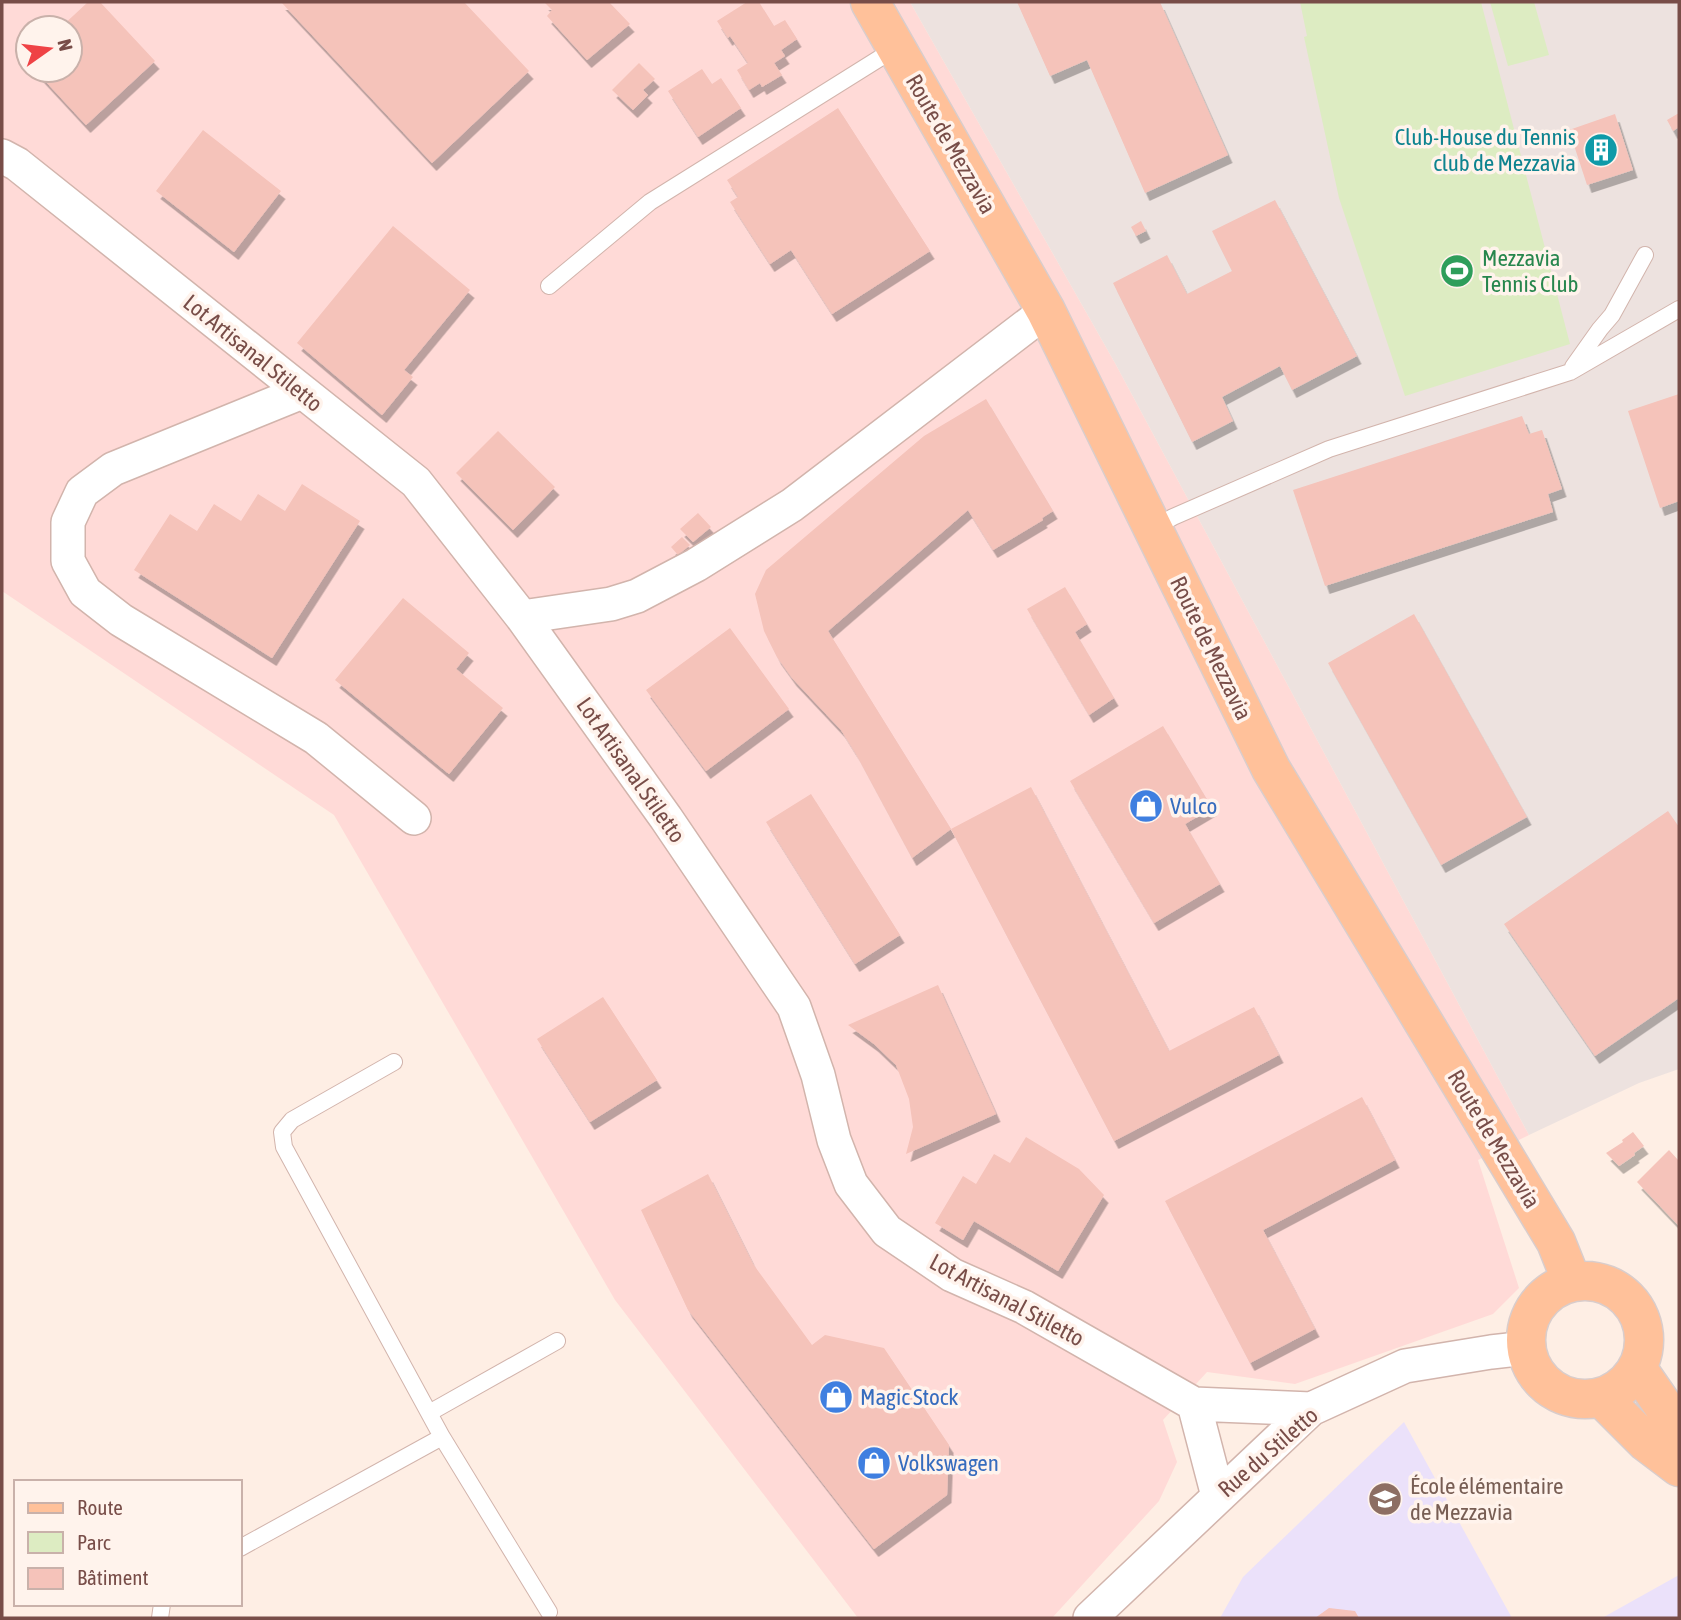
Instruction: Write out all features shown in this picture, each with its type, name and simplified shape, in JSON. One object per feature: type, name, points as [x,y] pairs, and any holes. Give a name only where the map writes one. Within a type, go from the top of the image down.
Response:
[{"type":"main road","name":"Route de Mezzavia","points":[[870,2],[1046,311],[1271,769],[1556,1242],[1572,1282]]},
{"type":"main road","points":[[1591,1281],[1610,1286],[1626,1297],[1638,1312],[1643,1331],[1644,1350],[1637,1368],[1622,1386],[1601,1397],[1581,1399],[1553,1389],[1533,1367],[1527,1348],[1527,1331],[1532,1314],[1542,1300],[1555,1289],[1572,1282],[1591,1281]]},
{"type":"main road","points":[[1637,1368],[1679,1426]]},
{"type":"main road","points":[[1601,1397],[1646,1442],[1679,1467]]},
{"type":"street","name":"Lot Artisanal Stiletto","points":[[2,156],[17,164],[416,482],[522,617],[666,818],[794,1007],[818,1075],[834,1140],[851,1184],[887,1231],[952,1275],[1024,1307],[1194,1404]]},
{"type":"street","points":[[522,617],[611,604],[637,596],[696,565],[792,505],[1046,311]]},
{"type":"street","points":[[302,393],[113,469],[82,492],[68,522],[68,561],[85,592],[121,620],[316,738],[414,818]]},
{"type":"street","name":"Rue du Stiletto","points":[[1090,1618],[1311,1409],[1405,1366],[1527,1348]]},
{"type":"street","points":[[1217,1496],[1194,1404],[1311,1409]]},
{"type":"lane","points":[[549,286],[650,202],[896,48]]},
{"type":"lane","points":[[1570,372],[1612,315],[1645,255]]},
{"type":"lane","points":[[1153,528],[1329,449],[1570,372],[1679,309]]},
{"type":"lane","points":[[394,1062],[292,1120],[282,1132],[284,1147],[442,1437],[549,1612]]},
{"type":"lane","points":[[429,1413],[557,1341]]},
{"type":"lane","points":[[242,1547],[442,1437]]},
{"type":"shaded area","points":[[2,2],[910,2],[1115,363],[1529,1135],[1478,1160],[1519,1288],[1493,1314],[1295,1384],[1207,1372],[1163,1420],[1177,1462],[1159,1501],[1052,1618],[858,1618],[615,1300],[334,815],[2,591]]},
{"type":"shaded area","points":[[910,2],[1679,2],[1679,1069],[1639,1083],[1529,1135],[1115,363]]},
{"type":"shaded area","name":"École élémentaire de Mezzavia","points":[[1404,1422],[1512,1618],[1220,1618],[1243,1577]]},
{"type":"shaded area","points":[[1679,1575],[1679,1618],[1602,1618]]},
{"type":"green space","name":"Mezzavia Tennis Club","points":[[1300,2],[1481,2],[1570,344],[1405,396],[1339,198],[1304,37],[1307,36]]},
{"type":"green space","points":[[1490,2],[1534,2],[1549,55],[1508,66]]},
{"type":"building","points":[[88,2],[100,2],[155,61],[86,125],[48,84],[84,84],[84,14],[75,14]]},
{"type":"building","points":[[281,2],[464,2],[529,71],[432,163]]},
{"type":"building","points":[[544,2],[609,2],[630,24],[587,60],[547,16],[552,10]]},
{"type":"building","points":[[747,2],[759,2],[774,26],[785,20],[797,39],[781,50],[785,56],[774,63],[782,75],[762,87],[760,83],[749,90],[737,70],[748,63],[717,21]]},
{"type":"building","points":[[1017,2],[1160,2],[1228,155],[1145,193],[1087,60],[1050,76]]},
{"type":"building","points":[[639,63],[655,79],[643,90],[648,95],[633,110],[612,90]]},
{"type":"building","points":[[702,69],[712,84],[721,78],[741,108],[698,137],[668,91]]},
{"type":"building","points":[[838,108],[930,251],[832,314],[791,250],[770,264],[730,202],[738,197],[727,180]]},
{"type":"building","points":[[1679,113],[1679,127],[1673,131],[1667,120]]},
{"type":"building","name":"Club-House du Tennis club de Mezzavia","points":[[1615,114],[1633,170],[1587,185],[1569,130]]},
{"type":"building","points":[[203,130],[281,191],[234,252],[156,191]]},
{"type":"building","points":[[1275,200],[1357,356],[1292,390],[1280,366],[1222,397],[1233,421],[1192,442],[1113,283],[1167,255],[1187,294],[1232,271],[1212,231]]},
{"type":"building","points":[[1141,221],[1146,231],[1136,236],[1131,227]]},
{"type":"building","points":[[393,226],[470,290],[404,370],[413,377],[382,415],[297,343]]},
{"type":"building","points":[[1679,394],[1679,501],[1660,508],[1628,411]]},
{"type":"building","points":[[986,399],[1053,511],[993,550],[968,510],[828,631],[951,829],[912,858],[841,730],[792,678],[777,657],[764,631],[755,594],[766,570],[924,436]]},
{"type":"building","points":[[1522,416],[1529,434],[1542,430],[1562,489],[1548,494],[1553,512],[1325,586],[1293,490]]},
{"type":"building","points":[[498,431],[555,487],[513,530],[456,473]]},
{"type":"building","points":[[302,484],[360,521],[272,658],[134,570],[170,514],[197,531],[214,504],[241,521],[258,494],[285,511]]},
{"type":"building","points":[[698,513],[711,527],[693,542],[680,529]]},
{"type":"building","points":[[682,537],[690,545],[678,555],[671,547]]},
{"type":"building","points":[[1065,587],[1087,624],[1075,632],[1114,698],[1089,715],[1027,609]]},
{"type":"building","points":[[403,598],[469,653],[456,669],[503,708],[449,774],[335,680]]},
{"type":"building","points":[[1414,614],[1527,817],[1441,865],[1328,663]]},
{"type":"building","points":[[730,628],[789,709],[706,771],[646,690]]},
{"type":"building","points":[[1163,726],[1212,808],[1185,824],[1220,884],[1154,923],[1070,781]]},
{"type":"building","points":[[1031,787],[1169,1051],[1254,1007],[1279,1055],[1114,1141],[951,829]]},
{"type":"building","points":[[811,794],[900,935],[855,964],[766,822]]},
{"type":"building","points":[[1668,811],[1679,827],[1679,998],[1595,1056],[1504,924]]},
{"type":"building","points":[[938,985],[996,1114],[906,1154],[913,1127],[909,1099],[896,1065],[848,1025]]},
{"type":"building","points":[[603,997],[657,1080],[590,1122],[537,1039]]},
{"type":"building","points":[[1362,1097],[1395,1160],[1263,1230],[1315,1329],[1250,1363],[1165,1201]]},
{"type":"building","points":[[1633,1132],[1644,1146],[1619,1166],[1606,1153]]},
{"type":"building","points":[[1026,1137],[1079,1169],[1104,1195],[1058,1271],[974,1221],[963,1240],[935,1223],[963,1176],[976,1184],[994,1154],[1010,1163]]},
{"type":"building","points":[[1669,1150],[1679,1161],[1679,1226],[1637,1182]]},
{"type":"building","name":"Magic Stock","points":[[708,1174],[753,1264],[812,1345],[825,1335],[884,1348],[949,1445],[947,1495],[874,1549],[688,1310],[641,1210]]},
{"type":"building","points":[[1329,1608],[1355,1611],[1359,1618],[1315,1618]]},
{"type":"place","name":"Club-House du Tennis club de Mezzavia","points":[[1601,150]]},
{"type":"place","name":"Mezzavia Tennis Club","points":[[1457,271]]},
{"type":"place","name":"Vulco","points":[[1146,806]]},
{"type":"place","name":"Magic Stock","points":[[836,1397]]},
{"type":"place","name":"Volkswagen","points":[[874,1463]]},
{"type":"place","name":"École élémentaire de Mezzavia","points":[[1385,1499]]}]
